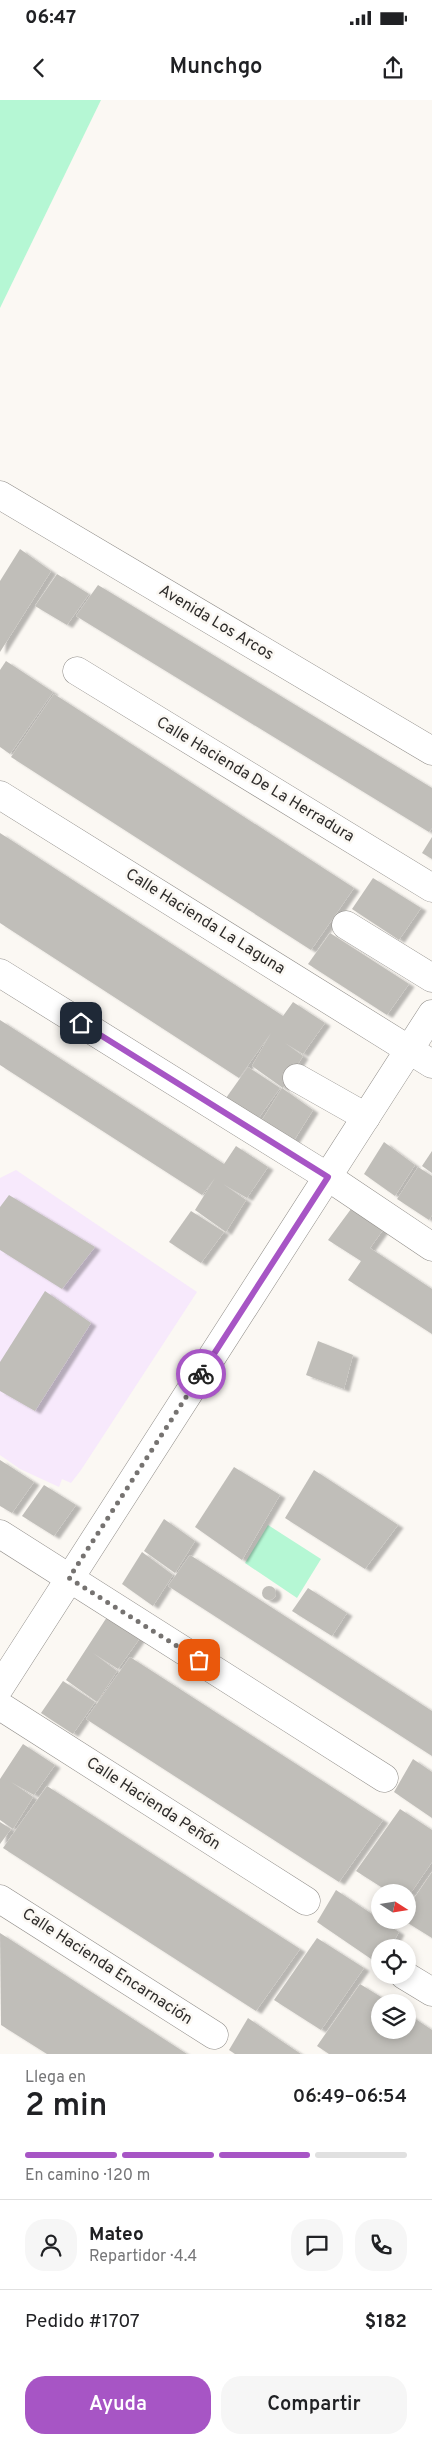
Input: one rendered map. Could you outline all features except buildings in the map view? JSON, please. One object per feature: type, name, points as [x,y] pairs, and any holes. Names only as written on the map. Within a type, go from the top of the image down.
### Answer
[{"type":"street","name":"Avenida Los Arcos","points":[[0,495],[432,751]]},
{"type":"street","name":"Calle Hacienda De La Herradura","points":[[77,671],[432,888]]},
{"type":"street","name":"Calle Hacienda La Laguna","points":[[0,795],[432,1064]]},
{"type":"street","points":[[346,925],[432,978]]},
{"type":"street","points":[[0,973],[328,1177],[432,1247]]},
{"type":"street","points":[[0,1687],[432,1014]]},
{"type":"street","points":[[297,1078],[366,1117]]},
{"type":"street","points":[[0,1534],[384,1778]]},
{"type":"street","name":"Calle Hacienda Peñón","points":[[0,1706],[306,1901]]},
{"type":"street","name":"Calle Hacienda Encarnación","points":[[0,1899],[214,2035]]},
{"type":"street","points":[[416,1982],[432,1992]]},
{"type":"shaded area","points":[[16,1170],[197,1292],[81,1470],[71,1483],[62,1479],[59,1487],[20,1469],[0,1455],[0,1178]]},
{"type":"green space","points":[[0,100],[101,100],[0,308]]},
{"type":"green space","points":[[268,1525],[321,1559],[297,1598],[245,1563]]},
{"type":"way so far","points":[[199,1660],[69,1578],[201,1374]]},
{"type":"route","points":[[81,1023],[328,1177],[201,1374]]}]
